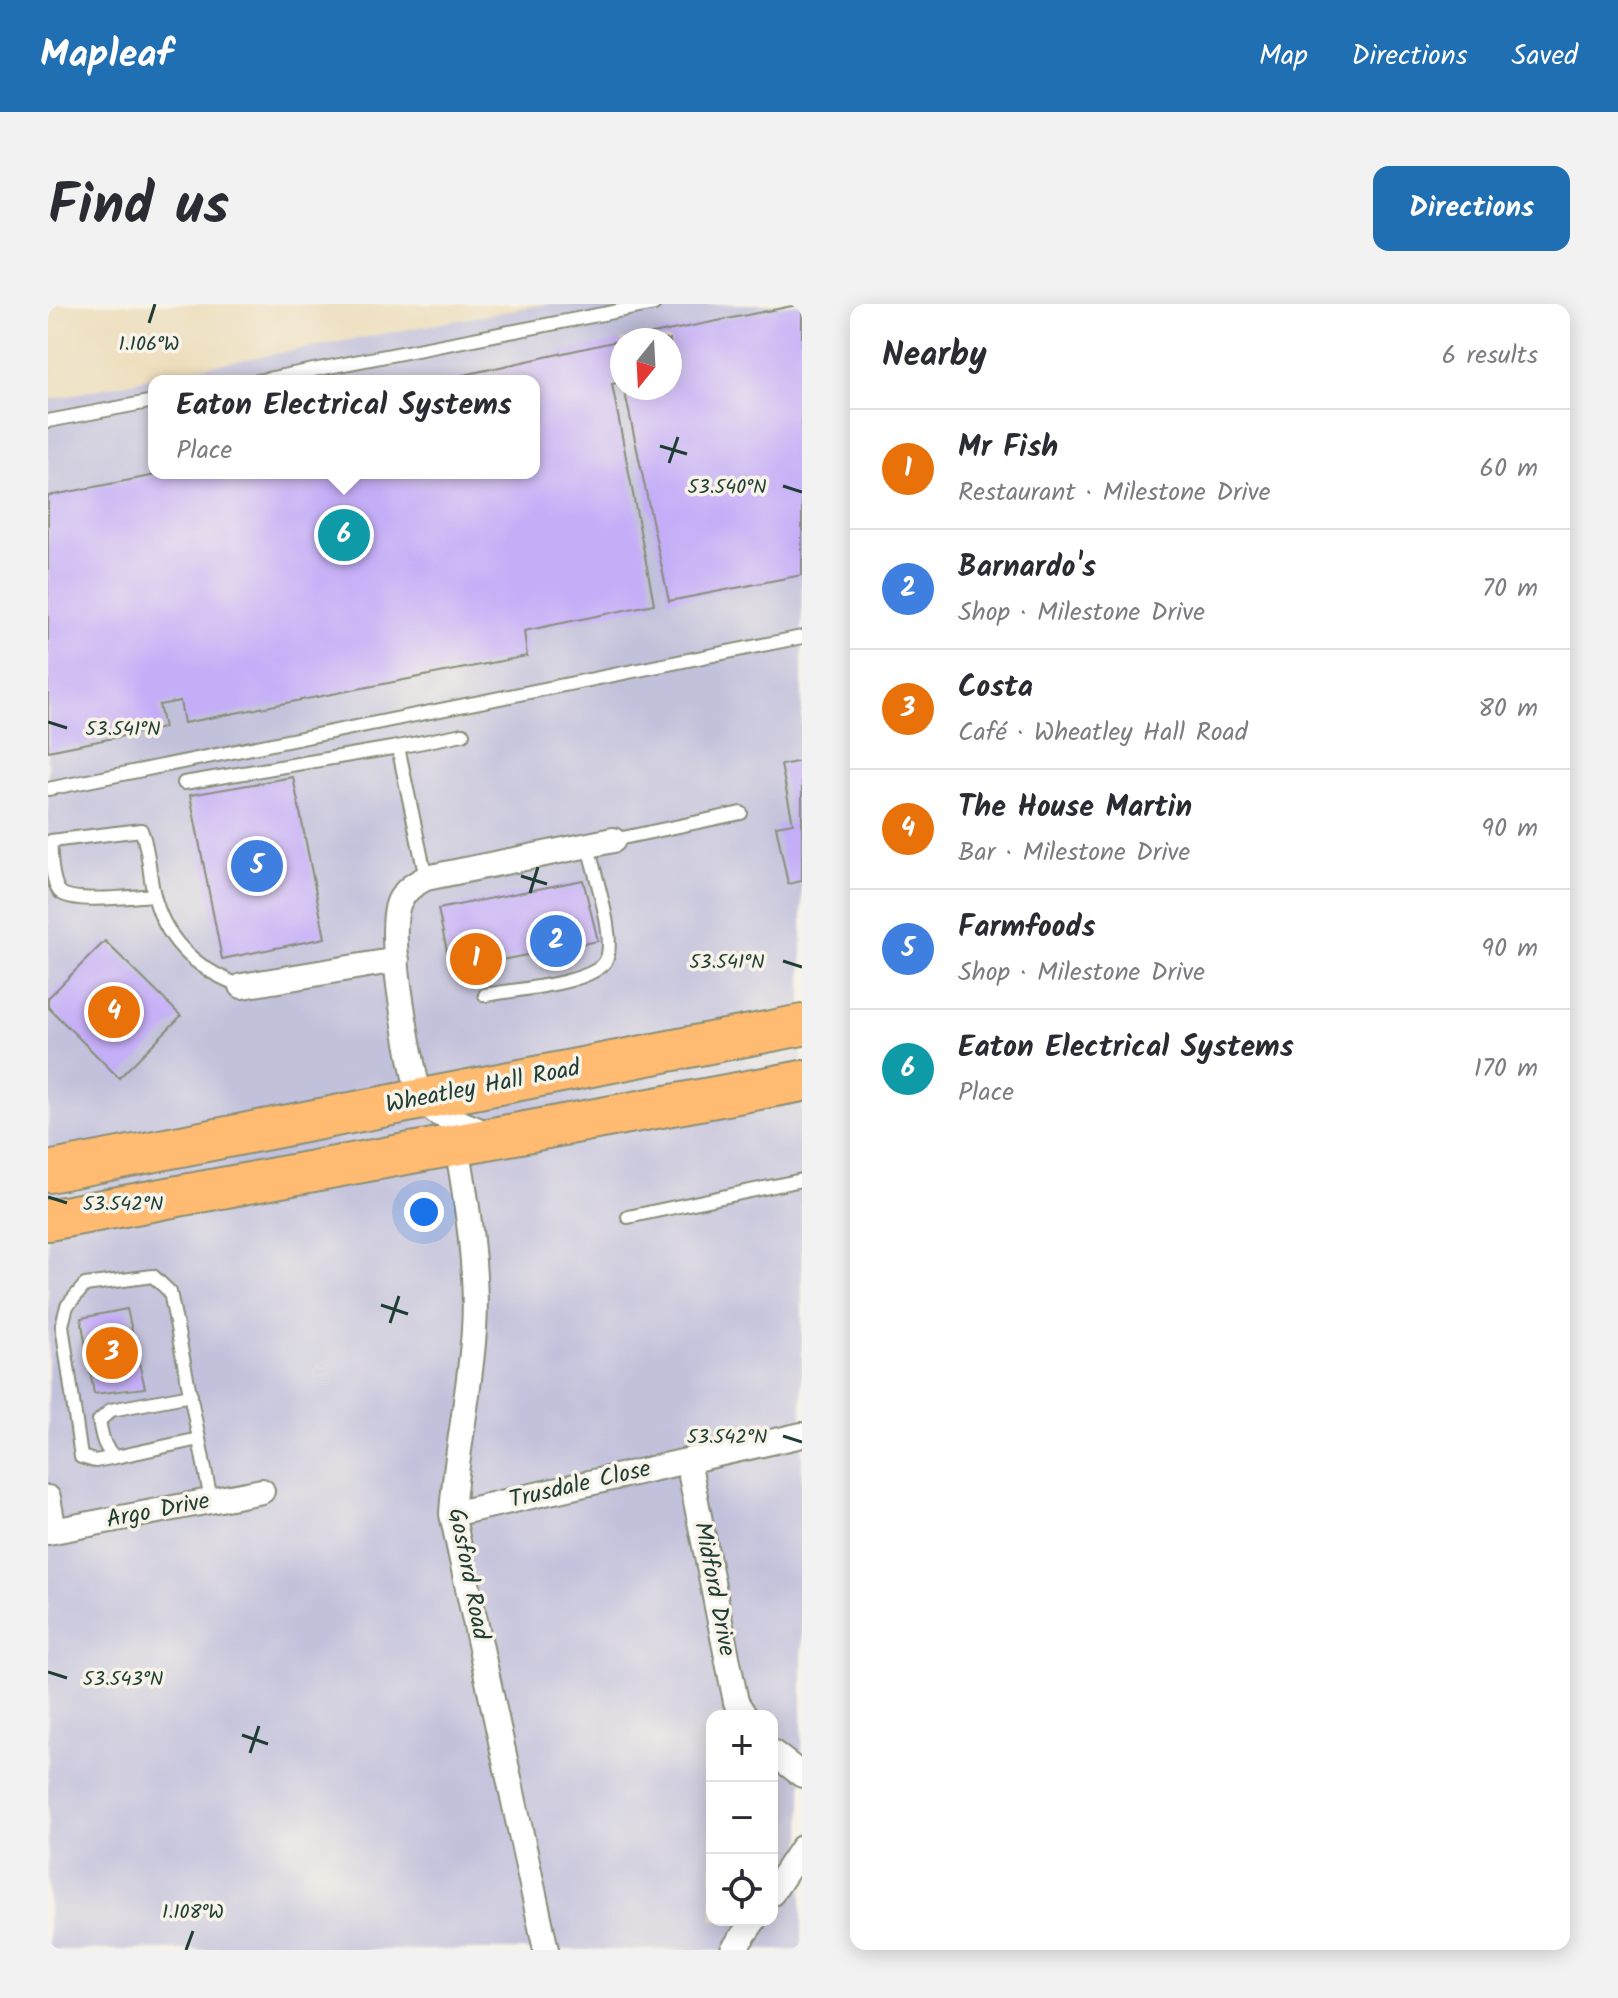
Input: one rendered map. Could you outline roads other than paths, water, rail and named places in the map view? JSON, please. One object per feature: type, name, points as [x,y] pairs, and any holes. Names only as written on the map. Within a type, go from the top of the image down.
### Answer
[{"type":"highway","name":"Wheatley Hall Road","points":[[48,1172],[802,1025]]},
{"type":"highway","name":"Wheatley Hall Road","points":[[48,1220],[802,1081]]},
{"type":"highway","name":"Wheatley Hall Road","points":[[163,1150],[200,1155],[364,1129],[457,1145]]},
{"type":"street","points":[[502,1137],[451,1120],[420,1100],[406,1037],[397,960],[398,904],[409,888],[426,878],[613,840]]},
{"type":"street","points":[[242,986],[397,960]]},
{"type":"street","name":"Gosford Road","points":[[457,1145],[467,1199],[474,1325],[470,1375],[457,1443],[452,1514],[546,1950]]},
{"type":"street","name":"Trusdale Close","points":[[452,1514],[802,1435]]},
{"type":"street","name":"Midford Drive","points":[[688,1461],[736,1702],[741,1710]]},
{"type":"street","name":"Argo Drive","points":[[48,1498],[51,1531],[262,1491]]},
{"type":"street","points":[[778,1757],[802,1775]]},
{"type":"street","points":[[778,1884],[802,1848]]},
{"type":"street","points":[[733,1950],[750,1926]]},
{"type":"lane","points":[[288,375],[654,304]]},
{"type":"lane","points":[[48,421],[148,402]]},
{"type":"lane","points":[[48,789],[802,637]]},
{"type":"lane","points":[[184,783],[463,734]]},
{"type":"lane","points":[[398,747],[426,878]]},
{"type":"lane","points":[[613,840],[741,813]]},
{"type":"lane","points":[[154,895],[85,899],[63,895],[57,889],[51,841],[141,830],[154,895],[173,938],[193,963],[216,977],[242,986]]},
{"type":"lane","points":[[485,995],[591,975],[606,960],[609,941],[588,845]]},
{"type":"lane","points":[[628,1217],[802,1180]]},
{"type":"lane","points":[[199,1439],[95,1461],[81,1457],[62,1325],[67,1306],[76,1292],[85,1285],[153,1276],[170,1292],[184,1356],[211,1500]]},
{"type":"lane","points":[[116,1457],[106,1448],[102,1435],[99,1421],[103,1414],[191,1395]]},
{"type":"place","name":"Eaton Electrical Systems","points":[[344,535]]},
{"type":"place","name":"Farmfoods","points":[[257,866]]},
{"type":"place","name":"Barnardo's","points":[[556,941]]},
{"type":"place","name":"Mr Fish","points":[[476,959]]},
{"type":"place","name":"The House Martin","points":[[114,1012]]},
{"type":"place","name":"Costa","points":[[112,1353]]}]
